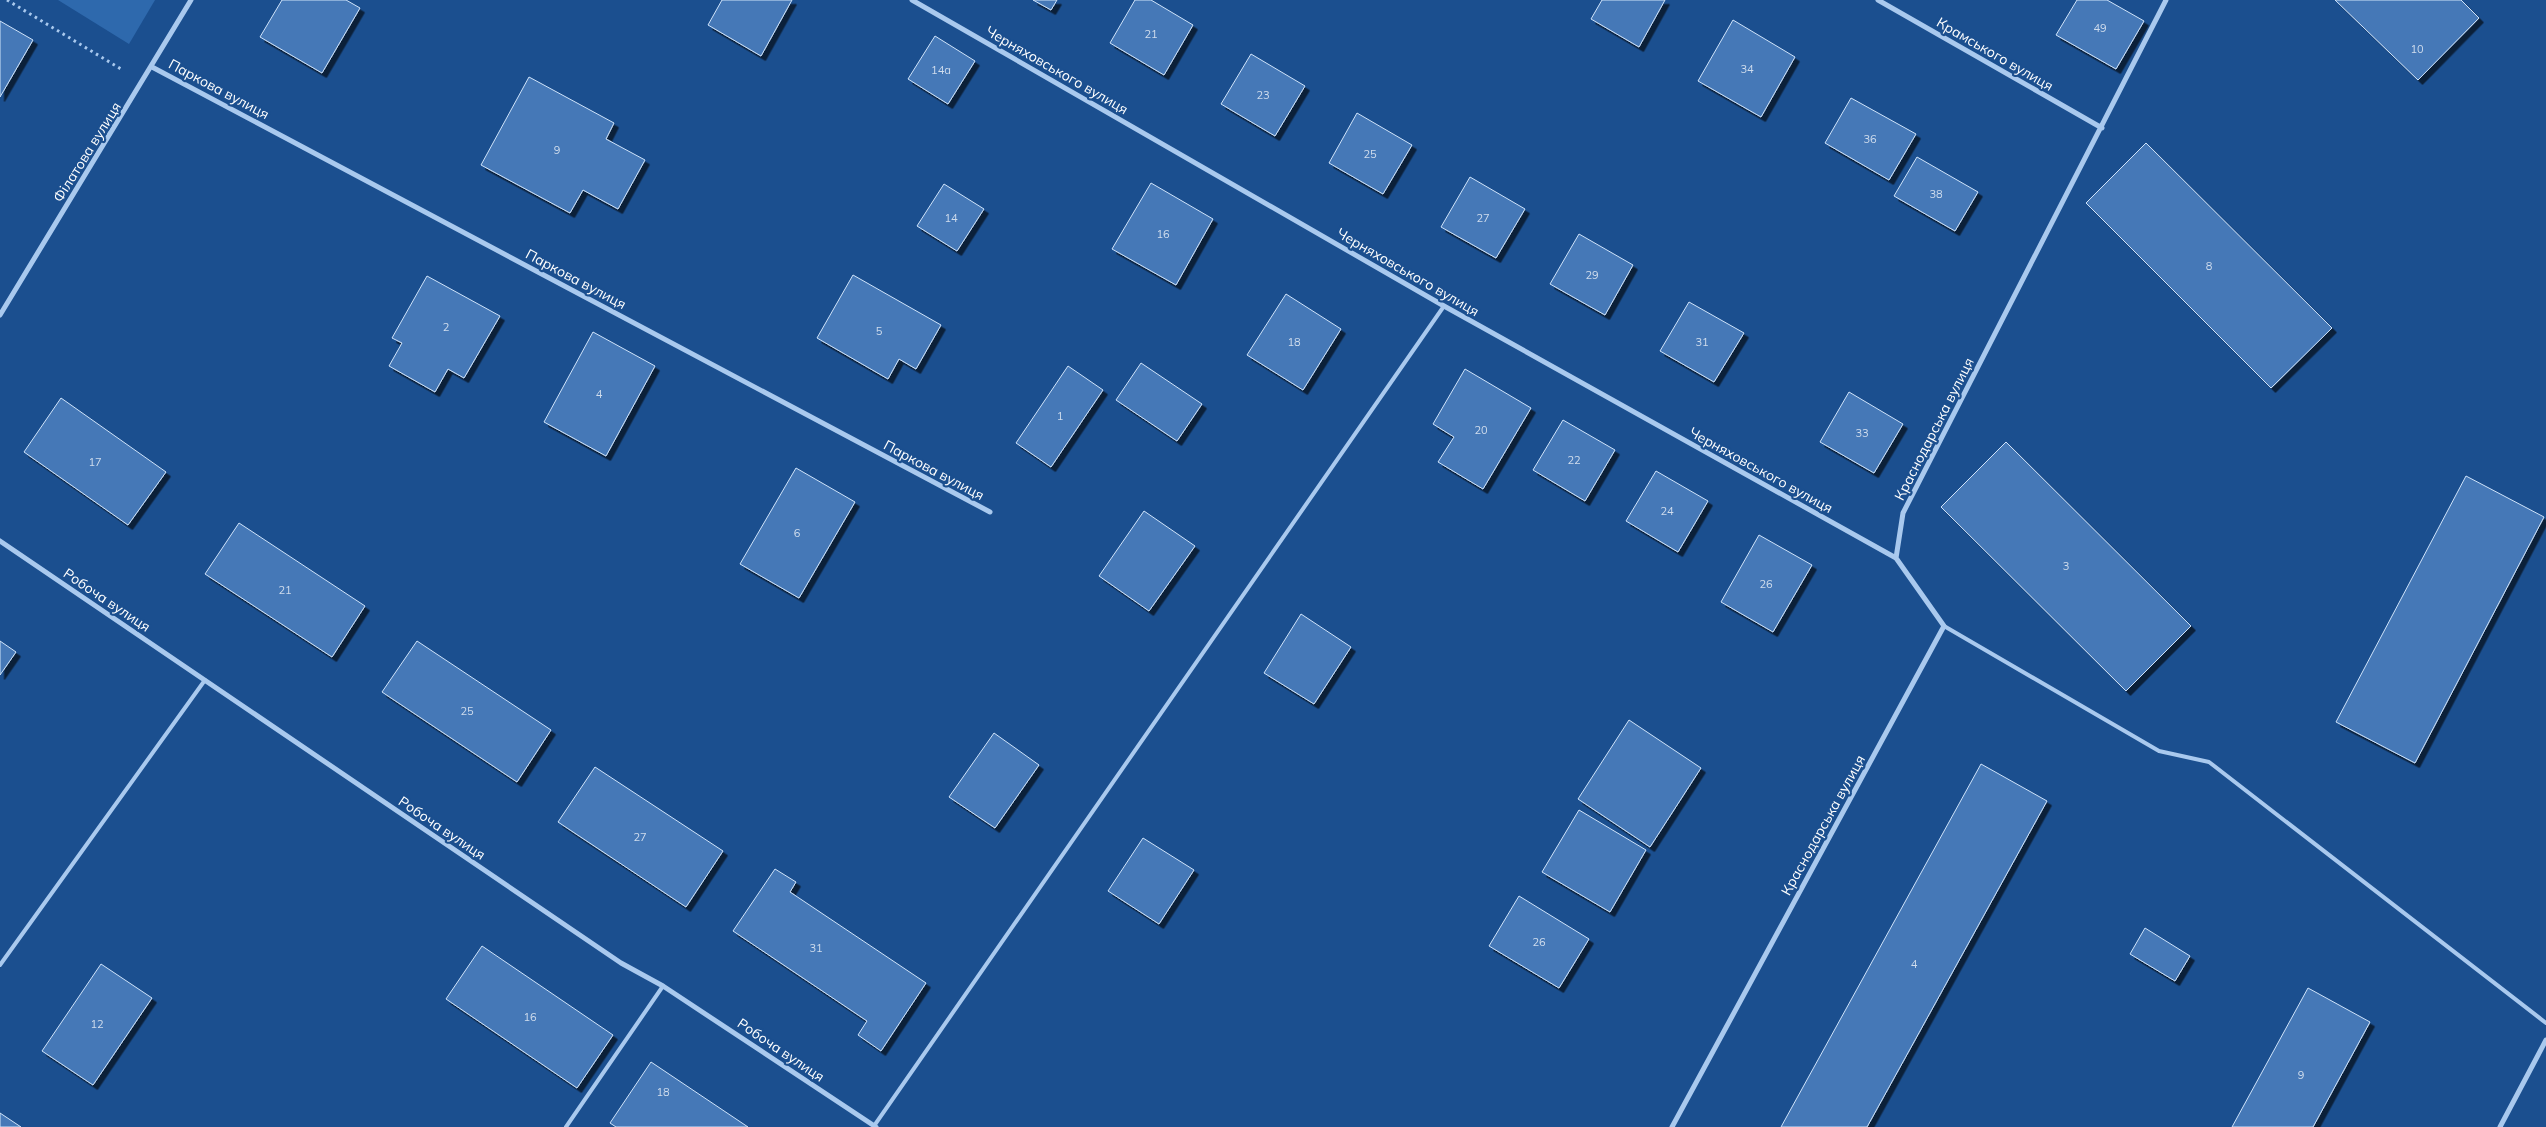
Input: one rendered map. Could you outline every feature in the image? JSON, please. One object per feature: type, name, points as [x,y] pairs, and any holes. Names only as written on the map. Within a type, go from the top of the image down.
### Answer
[{"type":"street","name":"Філатова вулиця","points":[[0,315],[191,0]]},
{"type":"street","name":"Черняховського вулиця","points":[[912,0],[1444,306],[1896,558]]},
{"type":"street","name":"Крамського вулиця","points":[[1878,0],[2102,128]]},
{"type":"street","name":"Краснодарська вулиця","points":[[1896,558],[1903,513],[2166,0]]},
{"type":"street","name":"Паркова вулиця","points":[[152,67],[990,512]]},
{"type":"street","name":"Робоча вулиця","points":[[0,541],[622,964],[664,986],[875,1126]]},
{"type":"street","points":[[1896,558],[1944,626]]},
{"type":"street","name":"Краснодарська вулиця","points":[[1672,1127],[1944,626]]},
{"type":"street","points":[[2500,1127],[2546,1040]]},
{"type":"lane","points":[[875,1126],[1444,306]]},
{"type":"lane","points":[[1944,626],[2159,751],[2209,762],[2546,1023]]},
{"type":"lane","points":[[0,966],[205,680]]},
{"type":"lane","points":[[566,1127],[664,986]]},
{"type":"path","points":[[7,0],[143,82]]},
{"type":"shaded area","points":[[58,0],[155,0],[129,44]]},
{"type":"building","points":[[282,0],[346,0],[360,8],[322,73],[260,37]]},
{"type":"building","points":[[722,0],[792,0],[761,56],[708,25]]},
{"type":"building","points":[[1033,0],[1057,0],[1051,10]]},
{"type":"building","points":[[1135,0],[1151,0],[1193,25],[1164,75],[1110,43]]},
{"type":"building","points":[[1602,0],[1665,0],[1639,47],[1591,19]]},
{"type":"building","points":[[2077,0],[2107,0],[2144,21],[2116,69],[2056,35]]},
{"type":"building","points":[[2335,0],[2461,0],[2479,18],[2418,80]]},
{"type":"building","points":[[1733,20],[1795,57],[1761,117],[1698,81]]},
{"type":"building","points":[[0,21],[33,40],[0,97]]},
{"type":"building","points":[[935,36],[975,61],[948,104],[908,79]]},
{"type":"building","points":[[1251,54],[1305,86],[1275,136],[1221,104]]},
{"type":"building","points":[[529,77],[614,123],[606,139],[645,160],[618,209],[583,190],[570,213],[481,165]]},
{"type":"building","points":[[1851,98],[1916,134],[1889,180],[1825,143]]},
{"type":"building","points":[[1357,113],[1412,145],[1383,194],[1329,163]]},
{"type":"building","points":[[2146,143],[2332,328],[2271,388],[2086,203]]},
{"type":"building","points":[[1917,157],[1978,192],[1955,231],[1894,196]]},
{"type":"building","points":[[1470,177],[1525,209],[1496,258],[1441,227]]},
{"type":"building","points":[[1151,183],[1213,219],[1176,285],[1112,249]]},
{"type":"building","points":[[944,184],[984,209],[957,251],[917,226]]},
{"type":"building","points":[[1579,234],[1633,265],[1605,315],[1550,284]]},
{"type":"building","points":[[853,275],[941,325],[916,369],[899,359],[888,379],[817,338]]},
{"type":"building","points":[[427,276],[500,316],[464,378],[448,369],[435,392],[389,366],[402,343],[392,338]]},
{"type":"building","points":[[1286,294],[1341,329],[1303,390],[1247,355]]},
{"type":"building","points":[[1689,302],[1744,333],[1714,382],[1660,351]]},
{"type":"building","points":[[593,332],[655,366],[606,456],[544,422]]},
{"type":"building","points":[[1141,363],[1202,404],[1177,441],[1116,400]]},
{"type":"building","points":[[1068,366],[1103,390],[1051,467],[1016,443]]},
{"type":"building","points":[[1465,369],[1531,408],[1483,489],[1438,462],[1454,437],[1433,424]]},
{"type":"building","points":[[1849,392],[1903,424],[1874,473],[1820,442]]},
{"type":"building","points":[[61,398],[166,472],[128,525],[24,452]]},
{"type":"building","points":[[1563,420],[1615,450],[1585,501],[1533,470]]},
{"type":"building","points":[[2006,442],[2191,626],[2126,691],[1941,507]]},
{"type":"building","points":[[796,468],[855,502],[799,598],[740,564]]},
{"type":"building","points":[[1656,471],[1708,501],[1678,552],[1626,521]]},
{"type":"building","points":[[2466,476],[2544,517],[2415,763],[2336,722]]},
{"type":"building","points":[[1144,511],[1195,546],[1149,611],[1099,576]]},
{"type":"building","points":[[239,523],[365,606],[332,657],[205,574]]},
{"type":"building","points":[[1759,535],[1812,565],[1773,632],[1721,602]]},
{"type":"building","points":[[1301,614],[1351,647],[1314,704],[1264,673]]},
{"type":"building","points":[[0,641],[16,652],[0,675]]},
{"type":"building","points":[[417,641],[551,730],[517,782],[382,692]]},
{"type":"building","points":[[1629,720],[1701,768],[1650,847],[1578,799]]},
{"type":"building","points":[[994,733],[1039,765],[995,828],[949,797]]},
{"type":"building","points":[[1981,764],[2047,801],[1867,1127],[1781,1127]]},
{"type":"building","points":[[595,767],[723,851],[686,907],[558,822]]},
{"type":"building","points":[[1579,810],[1646,850],[1610,912],[1542,872]]},
{"type":"building","points":[[1143,838],[1194,870],[1159,924],[1108,891]]},
{"type":"building","points":[[775,869],[796,882],[790,892],[926,983],[881,1051],[858,1035],[867,1021],[733,931]]},
{"type":"building","points":[[1519,896],[1589,939],[1559,988],[1489,946]]},
{"type":"building","points":[[2145,928],[2190,956],[2175,981],[2130,954]]},
{"type":"building","points":[[482,946],[613,1035],[577,1088],[446,999]]},
{"type":"building","points":[[101,964],[152,998],[93,1085],[42,1051]]},
{"type":"building","points":[[2308,988],[2370,1022],[2313,1127],[2232,1127]]},
{"type":"building","points":[[651,1062],[748,1127],[616,1127],[610,1123]]},
{"type":"building","points":[[0,1113],[21,1127],[0,1127]]}]
